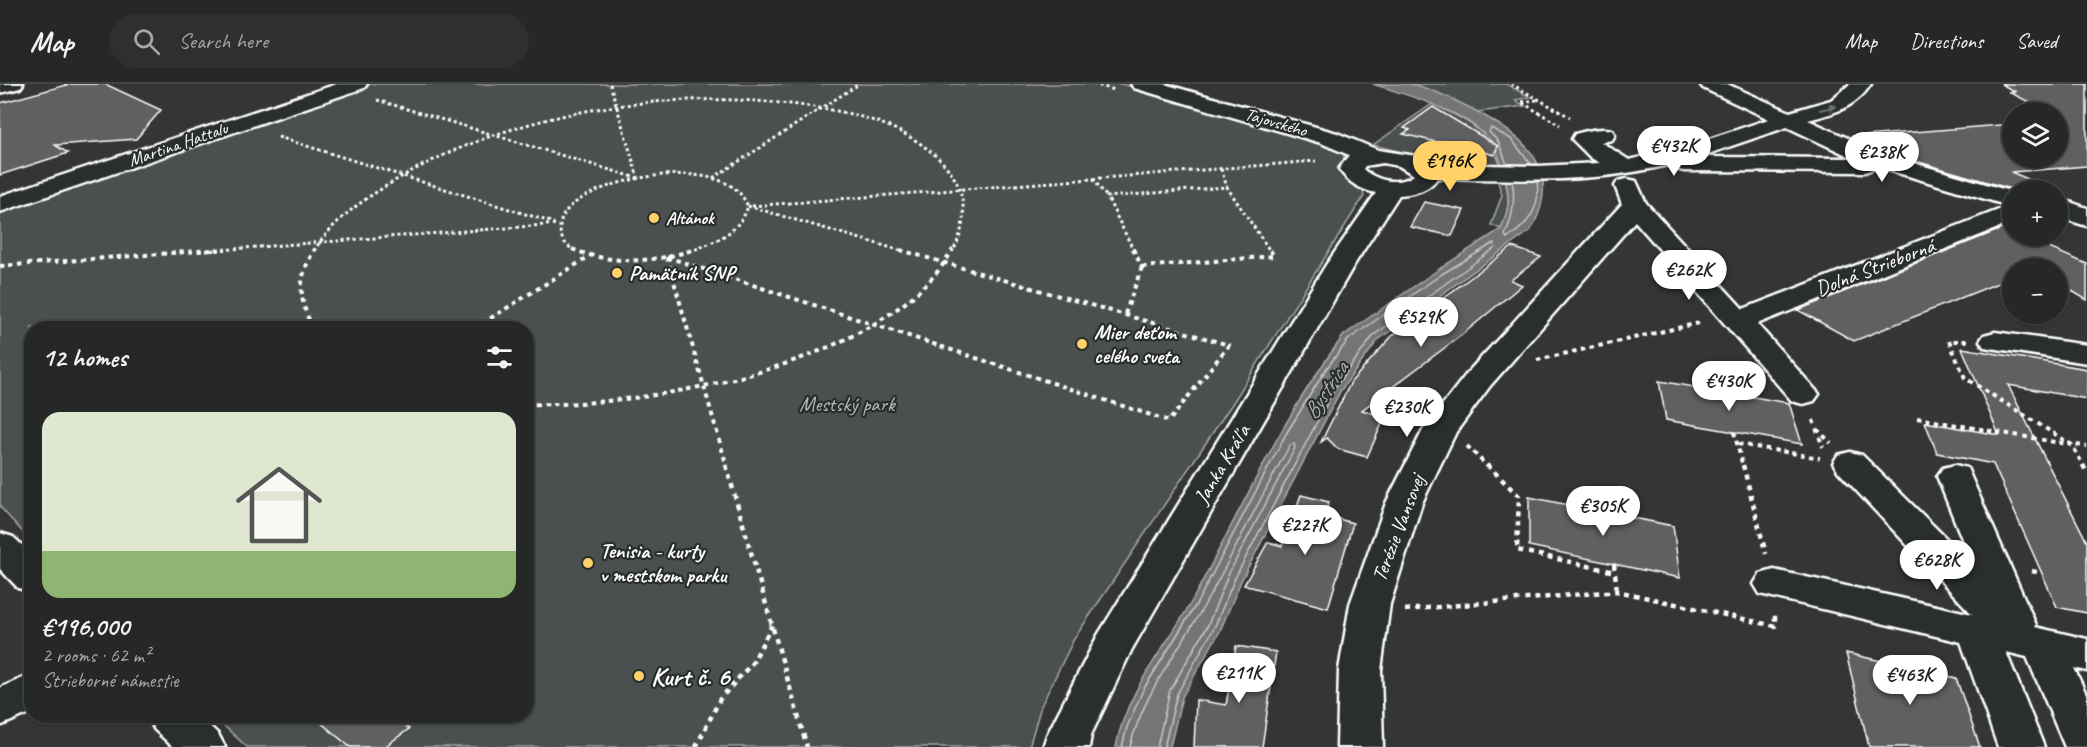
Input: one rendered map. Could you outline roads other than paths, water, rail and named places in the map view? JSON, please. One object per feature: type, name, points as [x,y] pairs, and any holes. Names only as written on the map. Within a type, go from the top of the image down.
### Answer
[{"type":"street","points":[[0,87],[13,84]]},
{"type":"street","name":"Tajovského","points":[[1142,84],[1329,138],[1374,156],[1404,159],[1424,171]]},
{"type":"street","points":[[1710,84],[1875,159],[2002,197]]},
{"type":"street","points":[[1374,156],[1356,160],[1352,165],[1353,174],[1368,183],[1392,188],[1419,183],[1424,180],[1424,171],[1550,172],[1616,169],[1724,142],[1839,105],[1855,94],[1861,84]]},
{"type":"street","name":"Martina Hattalu","points":[[0,204],[362,90]]},
{"type":"street","points":[[1600,136],[1582,139],[1616,169],[1625,182],[1635,205],[1803,394]]},
{"type":"street","points":[[1663,159],[1683,164],[1865,165],[1875,159]]},
{"type":"street","name":"Janka Kráľa","points":[[1066,747],[1069,735],[1113,646],[1340,265],[1392,188]]},
{"type":"street","name":"Terézie Vansovej","points":[[1360,747],[1360,670],[1370,604],[1404,503],[1440,429],[1479,379],[1635,205]]},
{"type":"street","name":"Dolná Strieborná","points":[[1738,321],[2002,217]]},
{"type":"street","points":[[1995,341],[2087,354]]},
{"type":"street","points":[[1839,462],[2033,643]]},
{"type":"street","points":[[1955,476],[2033,643],[2087,746]]},
{"type":"street","points":[[0,546],[24,570]]},
{"type":"street","points":[[1774,584],[2087,655]]},
{"type":"street","points":[[1977,630],[2021,747]]},
{"type":"street","points":[[0,708],[24,695]]},
{"type":"street","points":[[177,723],[202,747]]},
{"type":"water","name":"Bystrica","points":[[1373,84],[1410,84],[1434,91],[1474,110],[1515,136],[1535,159],[1541,173],[1543,188],[1537,219],[1530,231],[1378,340],[1341,390],[1241,581],[1220,631],[1182,697],[1170,747],[1116,747],[1128,707],[1138,688],[1193,599],[1301,397],[1344,335],[1501,229],[1508,196],[1500,159],[1493,144],[1483,133],[1455,114]]},
{"type":"place","name":"Altánok","points":[[654,218]]},
{"type":"place","name":"Pamätník SNP","points":[[617,273]]},
{"type":"place","name":"Mier deťom celého sveta","points":[[1082,344]]},
{"type":"place","name":"Tenisia - kurty v mestskom parku","points":[[588,563]]},
{"type":"place","name":"Kurt č. 6","points":[[639,676]]},
{"type":"park label","name":"Mestský park","points":[[847,404]]}]
